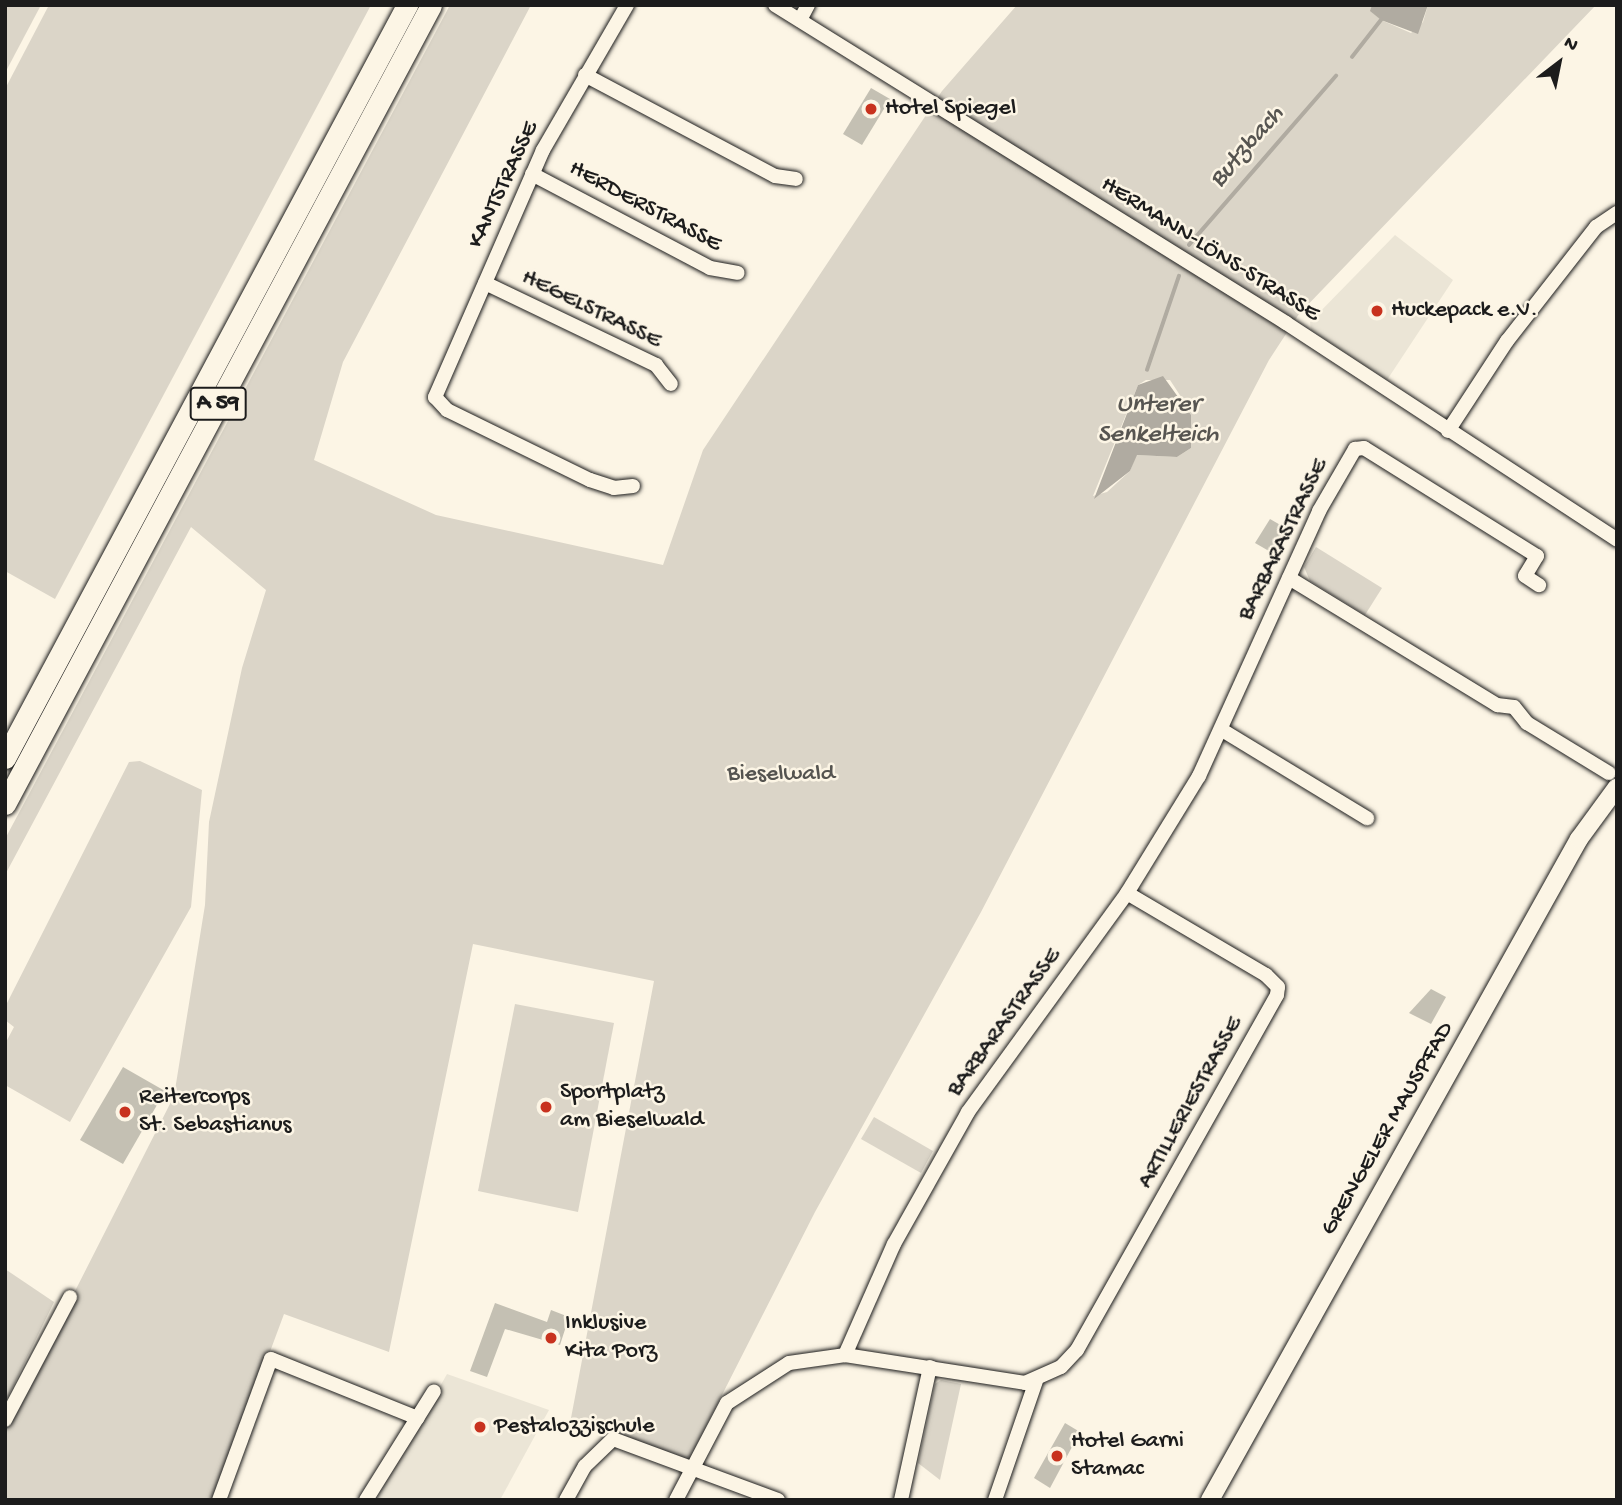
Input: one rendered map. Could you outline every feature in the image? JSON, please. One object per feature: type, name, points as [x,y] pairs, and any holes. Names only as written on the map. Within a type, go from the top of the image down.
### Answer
[{"type":"highway","name":"A 59","points":[[5,758],[407,5]]},
{"type":"highway","name":"A 59","points":[[5,804],[431,5]]},
{"type":"main road","name":"GRENGELER MAUSPFAD","points":[[1210,1500],[1613,780]]},
{"type":"street","name":"KANTSTRASSE","points":[[626,5],[532,174],[435,391],[438,404],[541,458],[614,488],[633,486]]},
{"type":"street","name":"HERMANN-LÖNS-STRASSE","points":[[775,5],[1286,323],[1617,540]]},
{"type":"street","points":[[800,20],[808,5]]},
{"type":"street","points":[[585,75],[775,176],[796,179]]},
{"type":"street","name":"HERDERSTRASSE","points":[[532,174],[710,268],[738,273]]},
{"type":"street","points":[[1448,431],[1507,341],[1596,227],[1617,213]]},
{"type":"street","name":"HEGELSTRASSE","points":[[485,283],[656,365],[671,384]]},
{"type":"street","name":"BARBARASTRASSE","points":[[845,1355],[894,1244],[968,1112],[1127,893],[1222,730],[1324,501],[1354,449],[1364,448],[1537,556],[1525,576],[1539,585]]},
{"type":"street","points":[[1289,578],[1497,705],[1514,708],[1527,723],[1613,780]]},
{"type":"street","points":[[1222,730],[1367,818]]},
{"type":"street","name":"ARTILLERIESTRASSE","points":[[1036,1381],[1077,1350],[1277,995],[1266,975],[1127,893]]},
{"type":"street","points":[[5,1420],[70,1297]]},
{"type":"street","points":[[677,1500],[727,1403],[789,1363],[845,1355],[1036,1381],[995,1500]]},
{"type":"street","points":[[219,1500],[271,1359],[418,1418]]},
{"type":"street","points":[[901,1500],[930,1367]]},
{"type":"street","points":[[366,1500],[434,1391]]},
{"type":"street","points":[[566,1500],[585,1466],[613,1439],[778,1500]]},
{"type":"shaded area","name":"Huckepack e.V.","points":[[1395,235],[1453,280],[1387,380],[1311,330],[1310,322]]},
{"type":"shaded area","name":"Pestalozzischule","points":[[447,1374],[549,1410],[500,1500],[376,1500]]},
{"type":"green space","points":[[5,5],[41,5],[5,73]]},
{"type":"green space","points":[[49,5],[371,5],[55,599],[5,571],[5,89]]},
{"type":"green space","name":"Bieselwald","points":[[450,5],[531,5],[343,362],[314,460],[436,515],[663,565],[703,450],[942,91],[1017,5],[1372,5],[1371,11],[1381,20],[1411,33],[1423,22],[1428,5],[1596,5],[1299,314],[1269,360],[981,912],[815,1212],[691,1456],[682,1459],[571,1418],[654,981],[473,944],[389,1352],[284,1314],[215,1500],[5,1500],[5,1429],[174,1096],[205,905],[209,822],[242,668],[266,590],[191,527],[5,875],[5,839]],"holes":[[[1146,380],[1170,380],[1187,406],[1191,448],[1177,457],[1136,455],[1130,471],[1107,492],[1093,496],[1138,385]]]},
{"type":"green space","points":[[1316,547],[1382,588],[1365,615],[1310,581],[1304,567]]},
{"type":"green space","points":[[140,761],[202,790],[191,907],[70,1122],[5,1085],[5,1044],[14,1027],[5,1020],[5,1007],[129,762]]},
{"type":"green space","name":"Sportplatz am Bieselwald","points":[[515,1004],[614,1023],[578,1212],[478,1191]]},
{"type":"green space","points":[[874,1117],[933,1151],[921,1173],[861,1139]]},
{"type":"green space","points":[[5,1269],[54,1302],[5,1403]]},
{"type":"green space","points":[[941,1380],[961,1384],[940,1480],[918,1463],[935,1384]]},
{"type":"water","points":[[1372,5],[1428,5],[1418,34],[1381,20],[1370,11]]},
{"type":"water","name":"Unterer Senkelteich","points":[[1163,376],[1191,415],[1191,448],[1177,457],[1137,455],[1130,471],[1094,499],[1138,385]]},
{"type":"building","name":"Hotel Spiegel","points":[[871,88],[890,99],[862,145],[843,134]]},
{"type":"building","points":[[1270,519],[1289,530],[1274,554],[1255,543]]},
{"type":"building","points":[[1431,989],[1446,997],[1431,1024],[1409,1013]]},
{"type":"building","name":"Reitercorps St. Sebastianus","points":[[123,1067],[165,1091],[123,1164],[80,1140]]},
{"type":"building","name":"Inklusive Kita Porz","points":[[495,1303],[547,1322],[551,1310],[569,1317],[560,1345],[505,1329],[487,1377],[470,1371]]},
{"type":"building","name":"Hotel Garni Stamac","points":[[1065,1423],[1080,1432],[1050,1488],[1034,1478]]},
{"type":"waterway","name":"Butzbach","points":[[1352,57],[1381,20]]},
{"type":"waterway","name":"Butzbach","points":[[1189,245],[1336,76]]},
{"type":"waterway","name":"Butzbach","points":[[1147,370],[1179,276]]},
{"type":"place","name":"Hotel Spiegel","points":[[871,109]]},
{"type":"place","name":"Huckepack e.V.","points":[[1377,311]]},
{"type":"place","name":"Sportplatz am Bieselwald","points":[[546,1107]]},
{"type":"place","name":"Reitercorps St. Sebastianus","points":[[125,1112]]},
{"type":"place","name":"Inklusive Kita Porz","points":[[551,1338]]},
{"type":"place","name":"Pestalozzischule","points":[[480,1427]]},
{"type":"place","name":"Hotel Garni Stamac","points":[[1057,1456]]}]
